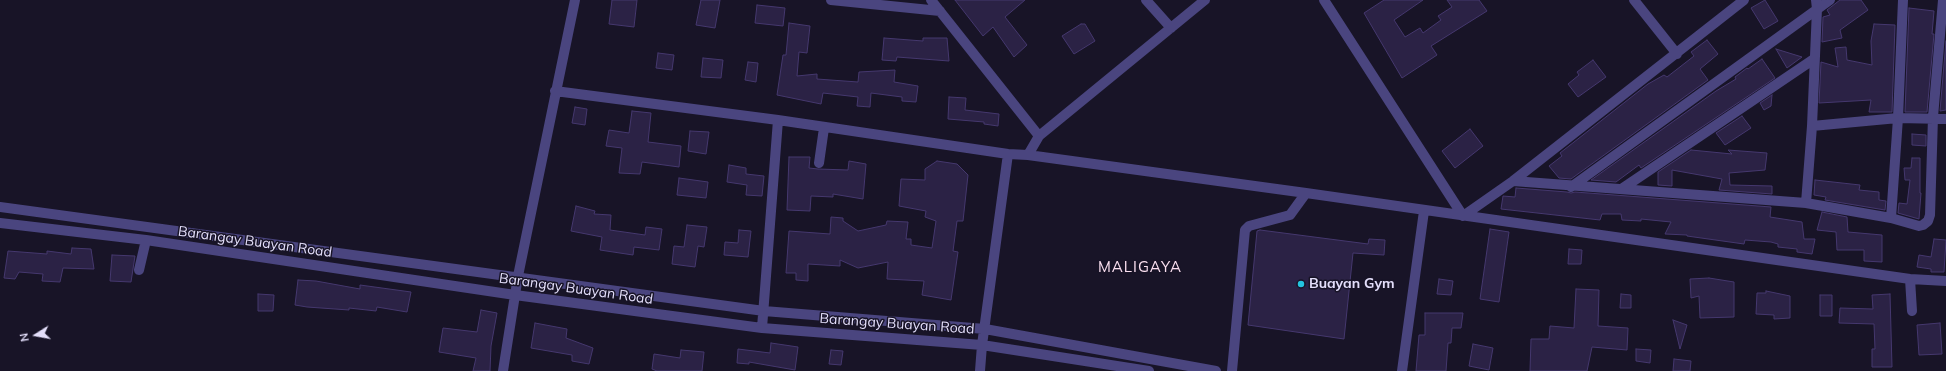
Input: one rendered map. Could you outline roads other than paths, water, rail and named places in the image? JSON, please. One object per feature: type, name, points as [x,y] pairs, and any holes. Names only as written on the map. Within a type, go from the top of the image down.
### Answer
[{"type":"street","points":[[503,371],[518,276],[574,0]]},
{"type":"street","points":[[831,0],[940,12]]},
{"type":"street","points":[[932,0],[1039,136]]},
{"type":"street","points":[[1146,0],[1171,28]]},
{"type":"street","points":[[1028,155],[1039,136],[1205,0]]},
{"type":"street","points":[[1326,0],[1463,216]]},
{"type":"street","points":[[1634,0],[1677,54]]},
{"type":"street","points":[[1463,216],[1513,181],[1744,0]]},
{"type":"street","points":[[1571,187],[1817,5],[1830,0]]},
{"type":"street","points":[[1891,218],[1898,118],[1903,0]]},
{"type":"street","points":[[1513,181],[1571,187],[1623,188],[1806,203],[1891,218],[1919,226],[1928,221],[1930,215],[1933,117],[1943,0]]},
{"type":"street","points":[[1806,203],[1812,126],[1817,5]]},
{"type":"street","points":[[1623,188],[1814,59]]},
{"type":"street","points":[[555,91],[778,120],[1008,154],[1028,155],[1306,193],[1910,279],[1946,281]]},
{"type":"street","points":[[1812,126],[1898,118],[1933,117],[1946,119]]},
{"type":"street","points":[[762,328],[778,120]]},
{"type":"street","points":[[819,164],[824,128]]},
{"type":"street","points":[[980,371],[982,345],[1008,154]]},
{"type":"street","points":[[1232,371],[1245,230],[1249,226],[1290,215],[1306,193]]},
{"type":"street","points":[[0,207],[518,276],[764,311],[985,329],[1216,371]]},
{"type":"street","points":[[1402,371],[1424,211]]},
{"type":"street","points":[[62,230],[64,216]]},
{"type":"street","name":"Barangay Buayan Road","points":[[0,222],[146,240],[515,295],[762,328],[982,345],[1149,371]]},
{"type":"street","points":[[138,270],[146,240]]},
{"type":"street","points":[[1910,279],[1912,311]]},
{"type":"street","points":[[893,321],[893,338]]},
{"type":"place","name":"Buayan Gym","points":[[1301,284]]},
{"type":"district","name":"MALIGAYA","points":[[1140,267]]}]
